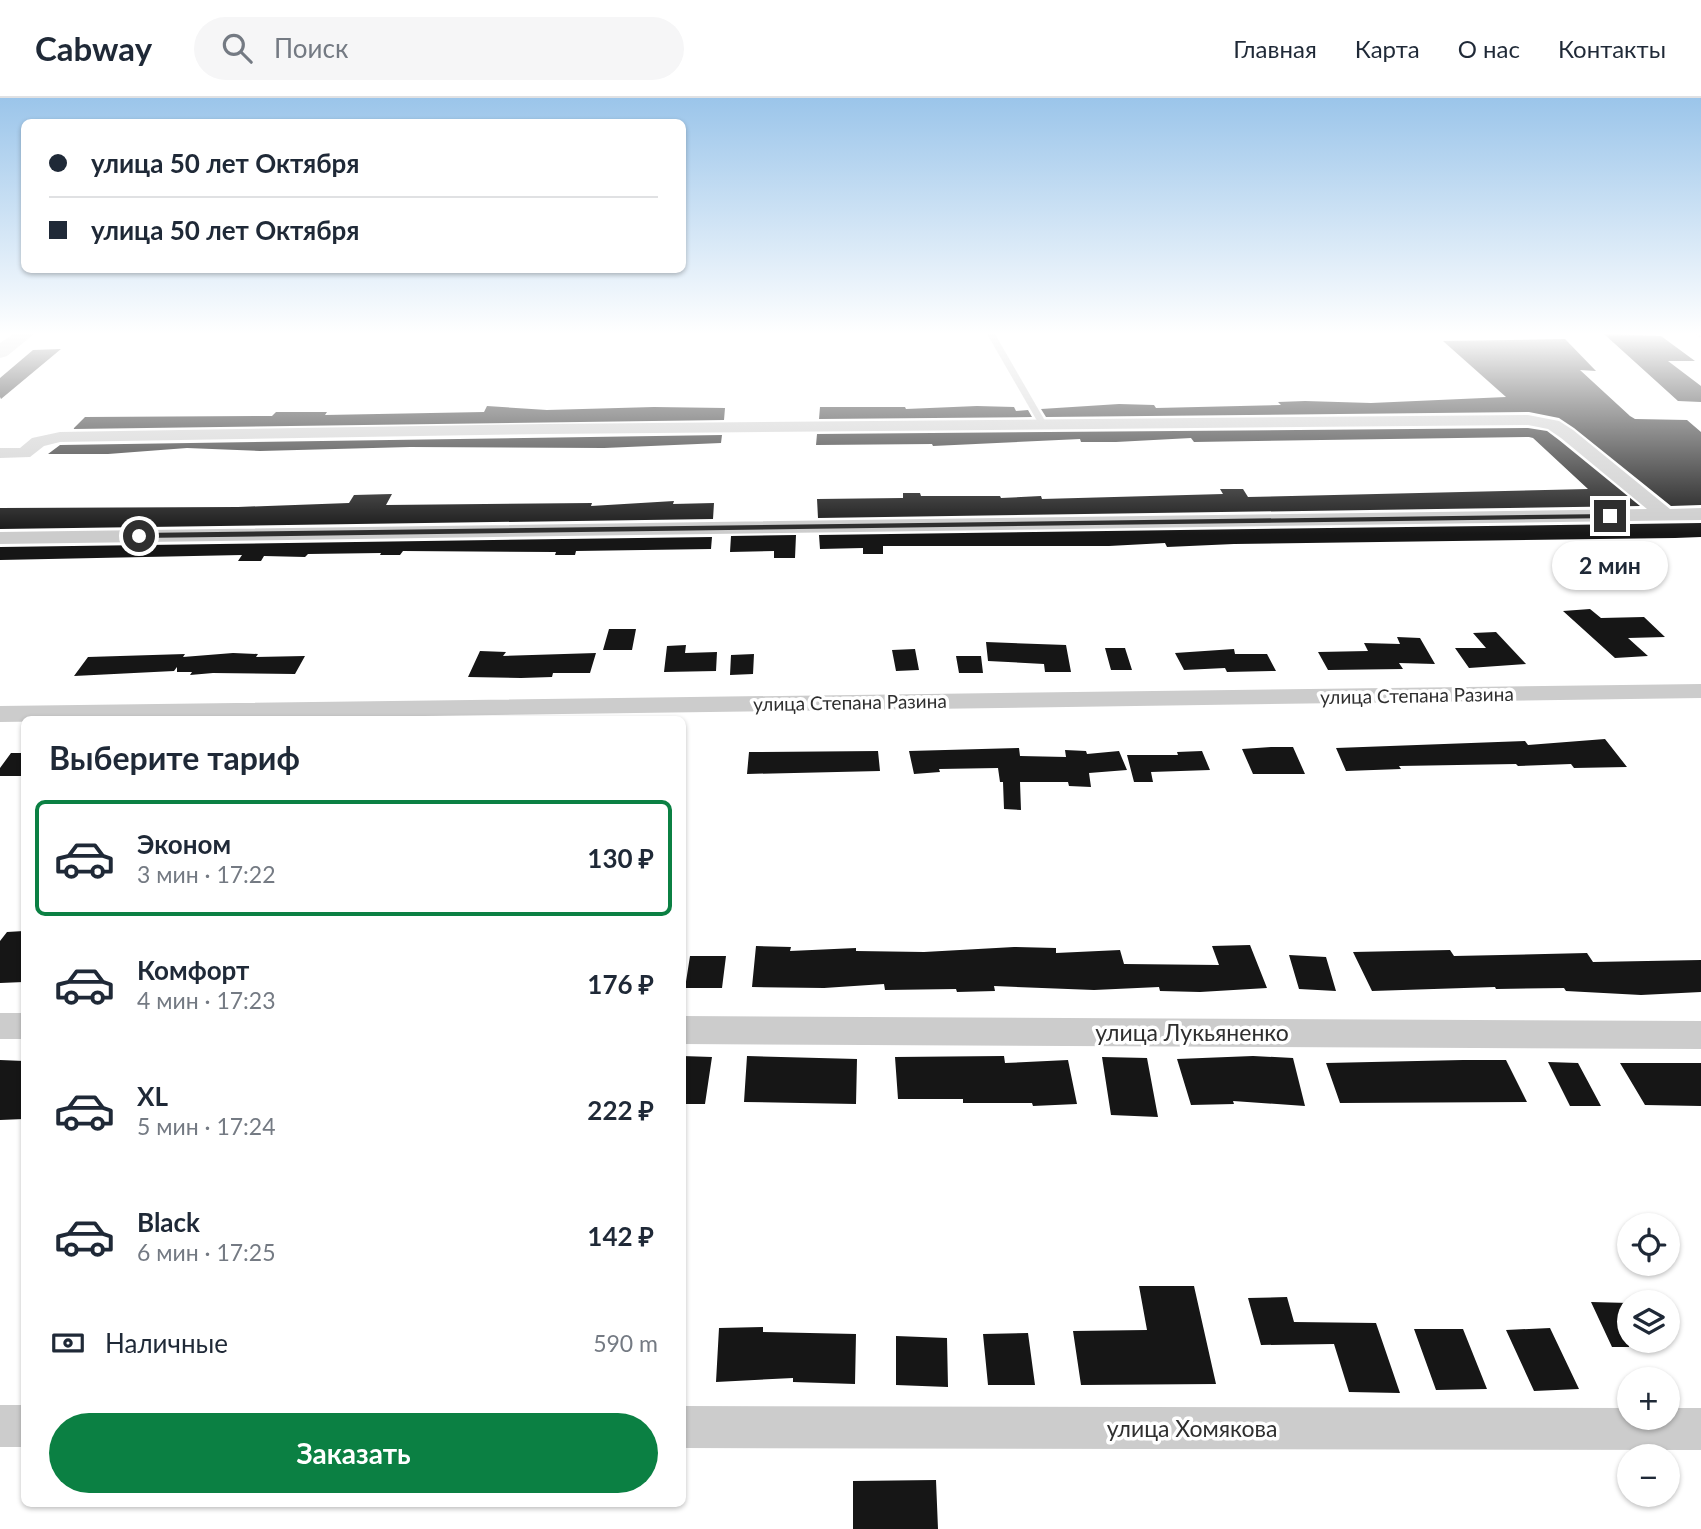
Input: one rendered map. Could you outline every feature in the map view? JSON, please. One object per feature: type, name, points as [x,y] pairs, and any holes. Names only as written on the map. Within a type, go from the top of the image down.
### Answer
[{"type":"street","points":[[4,460],[24,453],[38,442],[60,437],[544,429],[1528,420],[1553,425],[1567,434],[1666,515]]},
{"type":"street","points":[[0,538],[1701,514]]},
{"type":"street","name":"улица Степана Разина","points":[[0,714],[1701,691]]},
{"type":"street","points":[[0,1026],[21,1026]]},
{"type":"street","name":"улица Лукьяненко","points":[[686,1030],[1701,1035]]},
{"type":"street","points":[[0,1426],[21,1426]]},
{"type":"street","name":"улица Хомякова","points":[[686,1427],[1701,1429]]},
{"type":"lane","points":[[1029,401],[1044,426]]},
{"type":"building","points":[[1305,401],[1613,401],[1635,419],[1687,420],[1701,432],[1701,505],[1671,506],[1559,418],[1529,412],[1046,417],[1041,409],[1119,404],[1154,405],[1156,408],[1281,405],[1278,402]]},
{"type":"building","points":[[487,406],[547,410],[725,408],[724,420],[73,429],[85,417],[272,416],[276,412],[327,412],[325,415],[484,412]]},
{"type":"building","points":[[820,407],[906,409],[1014,407],[1016,411],[1028,410],[1032,417],[819,419]]},
{"type":"building","points":[[1528,428],[1547,431],[1640,506],[818,518],[817,499],[903,498],[903,493],[1001,498],[1041,496],[1042,499],[1223,494],[1220,489],[1243,489],[1248,497],[1588,489],[1529,437],[1194,442],[1191,438],[1116,442],[1081,442],[1080,439],[933,446],[816,445],[817,434]]},
{"type":"building","points":[[722,435],[721,443],[604,448],[410,447],[260,451],[187,448],[108,454],[48,454],[60,445]]},
{"type":"building","points":[[392,494],[386,505],[592,503],[591,506],[674,501],[673,504],[714,503],[713,519],[0,529],[0,508],[238,507],[349,503],[354,495]]},
{"type":"building","points":[[1701,523],[1701,537],[1675,538],[1167,547],[1165,543],[1109,546],[883,546],[883,554],[863,554],[863,548],[820,549],[819,535]]},
{"type":"building","points":[[796,535],[795,558],[774,558],[774,551],[730,552],[731,536]]},
{"type":"building","points":[[712,537],[711,549],[576,551],[575,555],[555,555],[556,552],[403,551],[400,555],[380,555],[381,553],[264,556],[261,561],[238,561],[242,555],[0,560],[0,547]]},
{"type":"building","points":[[1590,609],[1601,618],[1644,617],[1665,637],[1628,638],[1648,656],[1615,658],[1563,611]]},
{"type":"building","points":[[609,629],[636,629],[632,650],[603,650]]},
{"type":"building","points":[[1496,632],[1526,664],[1469,668],[1455,648],[1486,648],[1473,633]]},
{"type":"building","points":[[1397,637],[1420,638],[1435,664],[1399,663],[1403,669],[1328,670],[1318,652],[1368,651],[1364,643],[1400,644]]},
{"type":"building","points":[[986,642],[1066,645],[1071,672],[1045,672],[1044,664],[988,661]]},
{"type":"building","points":[[686,645],[685,653],[717,652],[716,671],[664,672],[667,646]]},
{"type":"building","points":[[1105,648],[1125,648],[1132,670],[1111,670]]},
{"type":"building","points":[[915,649],[919,670],[896,671],[892,650]]},
{"type":"building","points":[[1234,649],[1235,654],[1267,654],[1276,671],[1227,672],[1225,668],[1184,670],[1175,653]]},
{"type":"building","points":[[480,651],[506,652],[503,656],[596,653],[590,673],[553,673],[552,677],[468,677]]},
{"type":"building","points":[[185,654],[183,657],[258,654],[256,657],[305,656],[295,674],[190,675],[192,672],[177,672],[177,667],[174,671],[74,676],[88,657]]},
{"type":"building","points":[[754,654],[753,674],[730,675],[731,655]]},
{"type":"building","points":[[956,656],[981,656],[983,673],[959,673]]},
{"type":"building","points":[[1605,739],[1627,767],[1574,768],[1571,764],[1516,764],[1399,766],[1401,769],[1346,771],[1336,748],[1525,741],[1528,745]]},
{"type":"building","points":[[1293,747],[1305,774],[1253,774],[1242,749]]},
{"type":"building","points":[[1019,748],[1020,756],[1066,757],[1065,750],[1086,751],[1087,754],[1119,751],[1127,770],[1089,773],[1091,787],[1069,786],[1068,782],[1020,782],[1021,810],[1004,809],[1003,782],[1000,782],[998,768],[939,769],[940,772],[914,774],[909,751]]},
{"type":"building","points":[[878,751],[880,771],[747,774],[749,752]]},
{"type":"building","points":[[1202,751],[1210,770],[1151,772],[1153,782],[1134,782],[1127,755],[1178,755],[1177,752]]},
{"type":"building","points":[[11,753],[21,753],[21,776],[0,776],[0,768]]},
{"type":"building","points":[[21,931],[21,982],[0,983],[0,941],[7,932]]},
{"type":"building","points":[[1250,945],[1267,988],[1200,992],[1160,991],[1159,987],[1094,990],[994,986],[995,991],[957,992],[956,989],[885,990],[884,984],[824,988],[752,987],[756,946],[791,947],[790,951],[856,948],[856,951],[924,952],[1014,947],[1056,948],[1056,953],[1120,950],[1124,964],[1219,965],[1212,946]]},
{"type":"building","points":[[1450,950],[1454,956],[1587,953],[1593,962],[1701,960],[1701,992],[1641,995],[1566,991],[1564,988],[1495,987],[1372,991],[1353,952]]},
{"type":"building","points":[[1289,955],[1326,957],[1336,991],[1299,989]]},
{"type":"building","points":[[690,956],[726,956],[722,988],[686,988]]},
{"type":"building","points":[[686,1056],[712,1057],[705,1104],[686,1104]]},
{"type":"building","points":[[747,1056],[857,1059],[856,1104],[744,1102]]},
{"type":"building","points":[[1004,1056],[1005,1063],[1068,1060],[1077,1104],[1033,1106],[1032,1103],[963,1103],[963,1099],[898,1099],[895,1057]]},
{"type":"building","points":[[1253,1056],[1293,1058],[1305,1106],[1233,1101],[1234,1104],[1191,1105],[1177,1059]]},
{"type":"building","points":[[1102,1057],[1147,1058],[1158,1117],[1111,1115]]},
{"type":"building","points":[[0,1060],[21,1061],[21,1119],[0,1120]]},
{"type":"building","points":[[1506,1060],[1527,1102],[1340,1103],[1326,1063]]},
{"type":"building","points":[[1548,1062],[1578,1063],[1601,1106],[1570,1106]]},
{"type":"building","points":[[1620,1063],[1701,1063],[1701,1106],[1645,1105]]},
{"type":"building","points":[[1139,1286],[1194,1286],[1216,1384],[1081,1385],[1073,1331],[1147,1330]]},
{"type":"building","points":[[1287,1297],[1294,1322],[1376,1323],[1400,1393],[1349,1392],[1334,1344],[1261,1345],[1248,1298]]},
{"type":"building","points":[[1591,1302],[1617,1303],[1617,1347],[1612,1347]]},
{"type":"building","points":[[763,1327],[763,1332],[856,1334],[855,1384],[793,1382],[793,1378],[716,1382],[719,1328]]},
{"type":"building","points":[[1550,1328],[1579,1389],[1534,1391],[1506,1330]]},
{"type":"building","points":[[1414,1329],[1463,1329],[1487,1389],[1436,1390]]},
{"type":"building","points":[[1028,1333],[1035,1385],[988,1385],[983,1334]]},
{"type":"building","points":[[896,1336],[947,1338],[948,1387],[896,1385]]},
{"type":"building","points":[[936,1480],[938,1529],[853,1529],[853,1481]]},
{"type":"route","points":[[139,536],[1610,516]]}]
